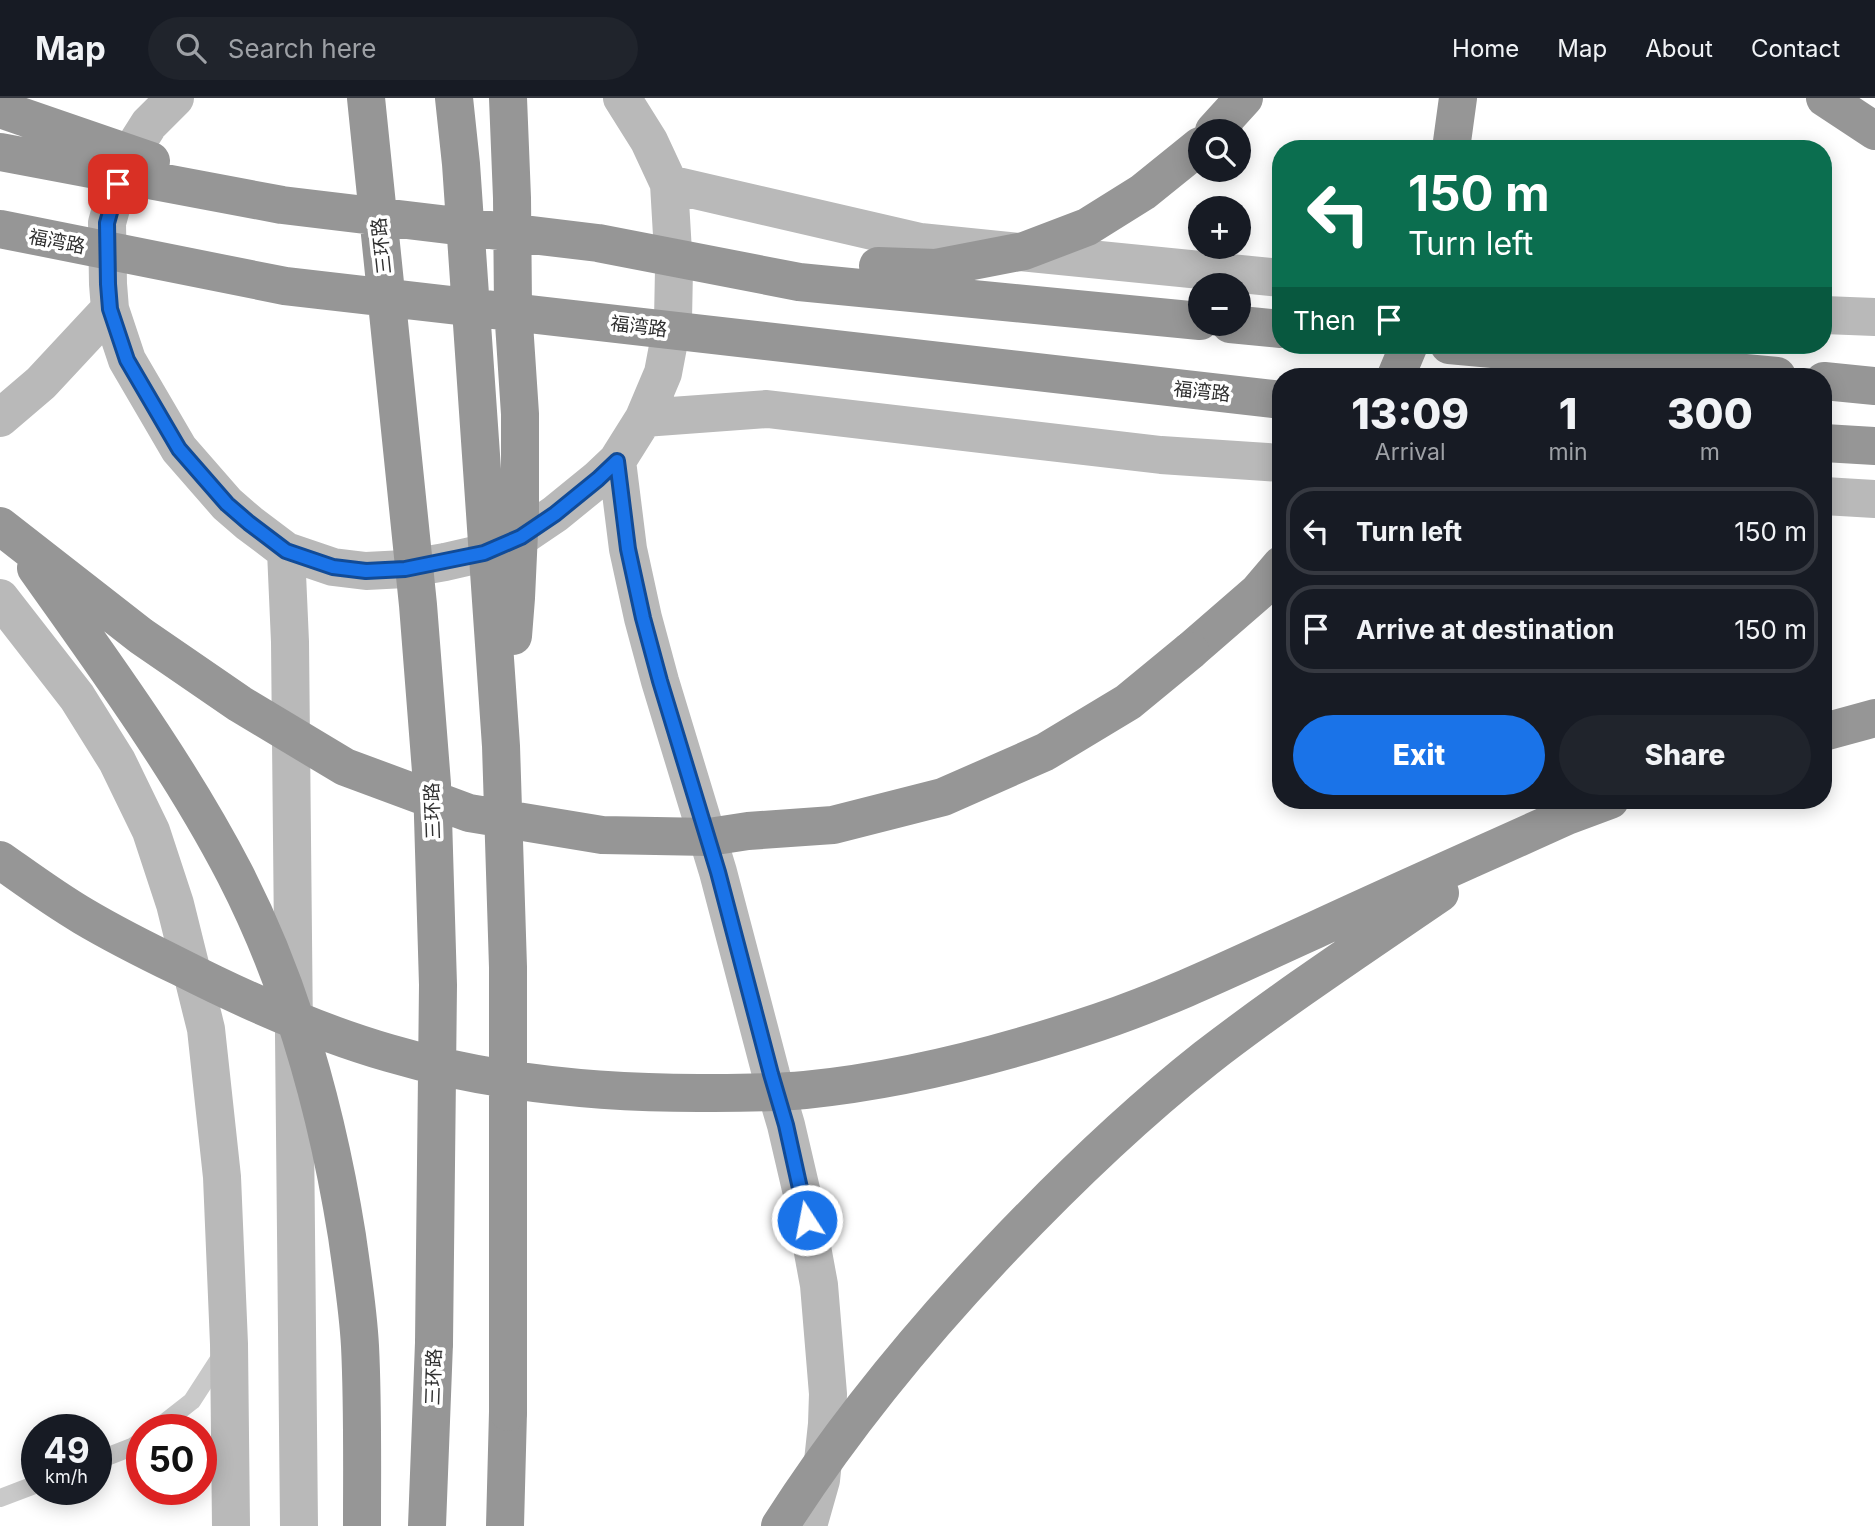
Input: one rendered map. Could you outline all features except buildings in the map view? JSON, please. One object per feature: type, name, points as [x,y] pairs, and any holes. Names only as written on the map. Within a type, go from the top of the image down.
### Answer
[{"type":"highway","name":"三环路","points":[[366,98],[418,605],[432,785],[438,985],[434,1343],[427,1526]]},
{"type":"highway","points":[[454,98],[462,178],[501,746],[508,967],[508,1412],[505,1526]]},
{"type":"highway","points":[[501,746],[516,598],[520,511],[520,414],[513,308],[508,98]]},
{"type":"highway","points":[[1225,119],[1244,98]]},
{"type":"highway","points":[[1452,140],[1458,98]]},
{"type":"highway","points":[[1825,98],[1875,131]]},
{"type":"highway","points":[[0,109],[282,205]]},
{"type":"highway","points":[[0,152],[282,205],[598,243],[840,264],[936,268],[1024,251],[1087,227],[1143,192],[1188,156]]},
{"type":"highway","name":"福湾路","points":[[0,229],[285,286],[1272,399]]},
{"type":"highway","points":[[598,243],[799,282],[1188,320]]},
{"type":"highway","points":[[1251,326],[1272,328]]},
{"type":"highway","points":[[1544,354],[1692,368]]},
{"type":"highway","points":[[1832,382],[1875,386]]},
{"type":"highway","points":[[1832,443],[1875,446]]},
{"type":"highway","points":[[6,530],[141,636],[240,704],[345,767],[469,813],[602,835],[709,837],[748,831],[833,825],[943,797],[1045,752],[1128,702],[1258,592],[1272,576]]},
{"type":"highway","points":[[6,530],[141,717],[191,797],[235,874],[274,960],[309,1060],[328,1132],[353,1278],[360,1345],[362,1526]]},
{"type":"highway","points":[[1832,730],[1875,718]]},
{"type":"highway","points":[[0,860],[83,916],[231,993],[283,1016],[388,1053],[440,1067],[542,1085],[672,1094],[759,1093],[805,1090],[905,1075],[1006,1051],[1101,1021],[1198,983],[1586,809]]},
{"type":"highway","points":[[780,1526],[837,1441],[882,1382],[959,1293],[1079,1169],[1206,1059],[1280,1004],[1451,885],[1567,816]]},
{"type":"main road","points":[[175,98],[149,124],[122,165],[107,223],[110,309],[127,360],[179,449],[227,504],[286,551],[333,567],[366,571],[405,569],[484,553],[521,537],[555,514],[617,461],[644,418],[663,373],[673,320],[674,269],[669,184],[649,141],[622,98]]},
{"type":"main road","points":[[669,184],[920,242],[1272,277]]},
{"type":"main road","points":[[0,418],[41,383],[110,309]]},
{"type":"main road","points":[[1832,315],[1875,317]]},
{"type":"main road","points":[[644,418],[767,409],[1148,453],[1272,462]]},
{"type":"main road","points":[[617,461],[628,549],[643,618],[718,872],[786,1125],[819,1285],[828,1394],[827,1424],[821,1479],[808,1526]]},
{"type":"main road","points":[[1832,496],[1875,499]]},
{"type":"main road","points":[[286,551],[290,642],[299,1526]]},
{"type":"main road","points":[[0,598],[76,696],[117,761],[151,831],[175,904],[206,1029],[222,1177],[229,1344],[231,1526]]},
{"type":"lane","points":[[175,1414],[192,1401],[229,1344]]},
{"type":"lane","points":[[0,1498],[21,1490]]},
{"type":"route","points":[[118,184],[107,223],[108,284],[110,309],[127,360],[179,449],[227,504],[286,551],[333,567],[366,571],[405,569],[484,553],[521,537],[555,514],[617,461],[628,549],[643,618],[718,872],[786,1125],[807,1220]]}]
